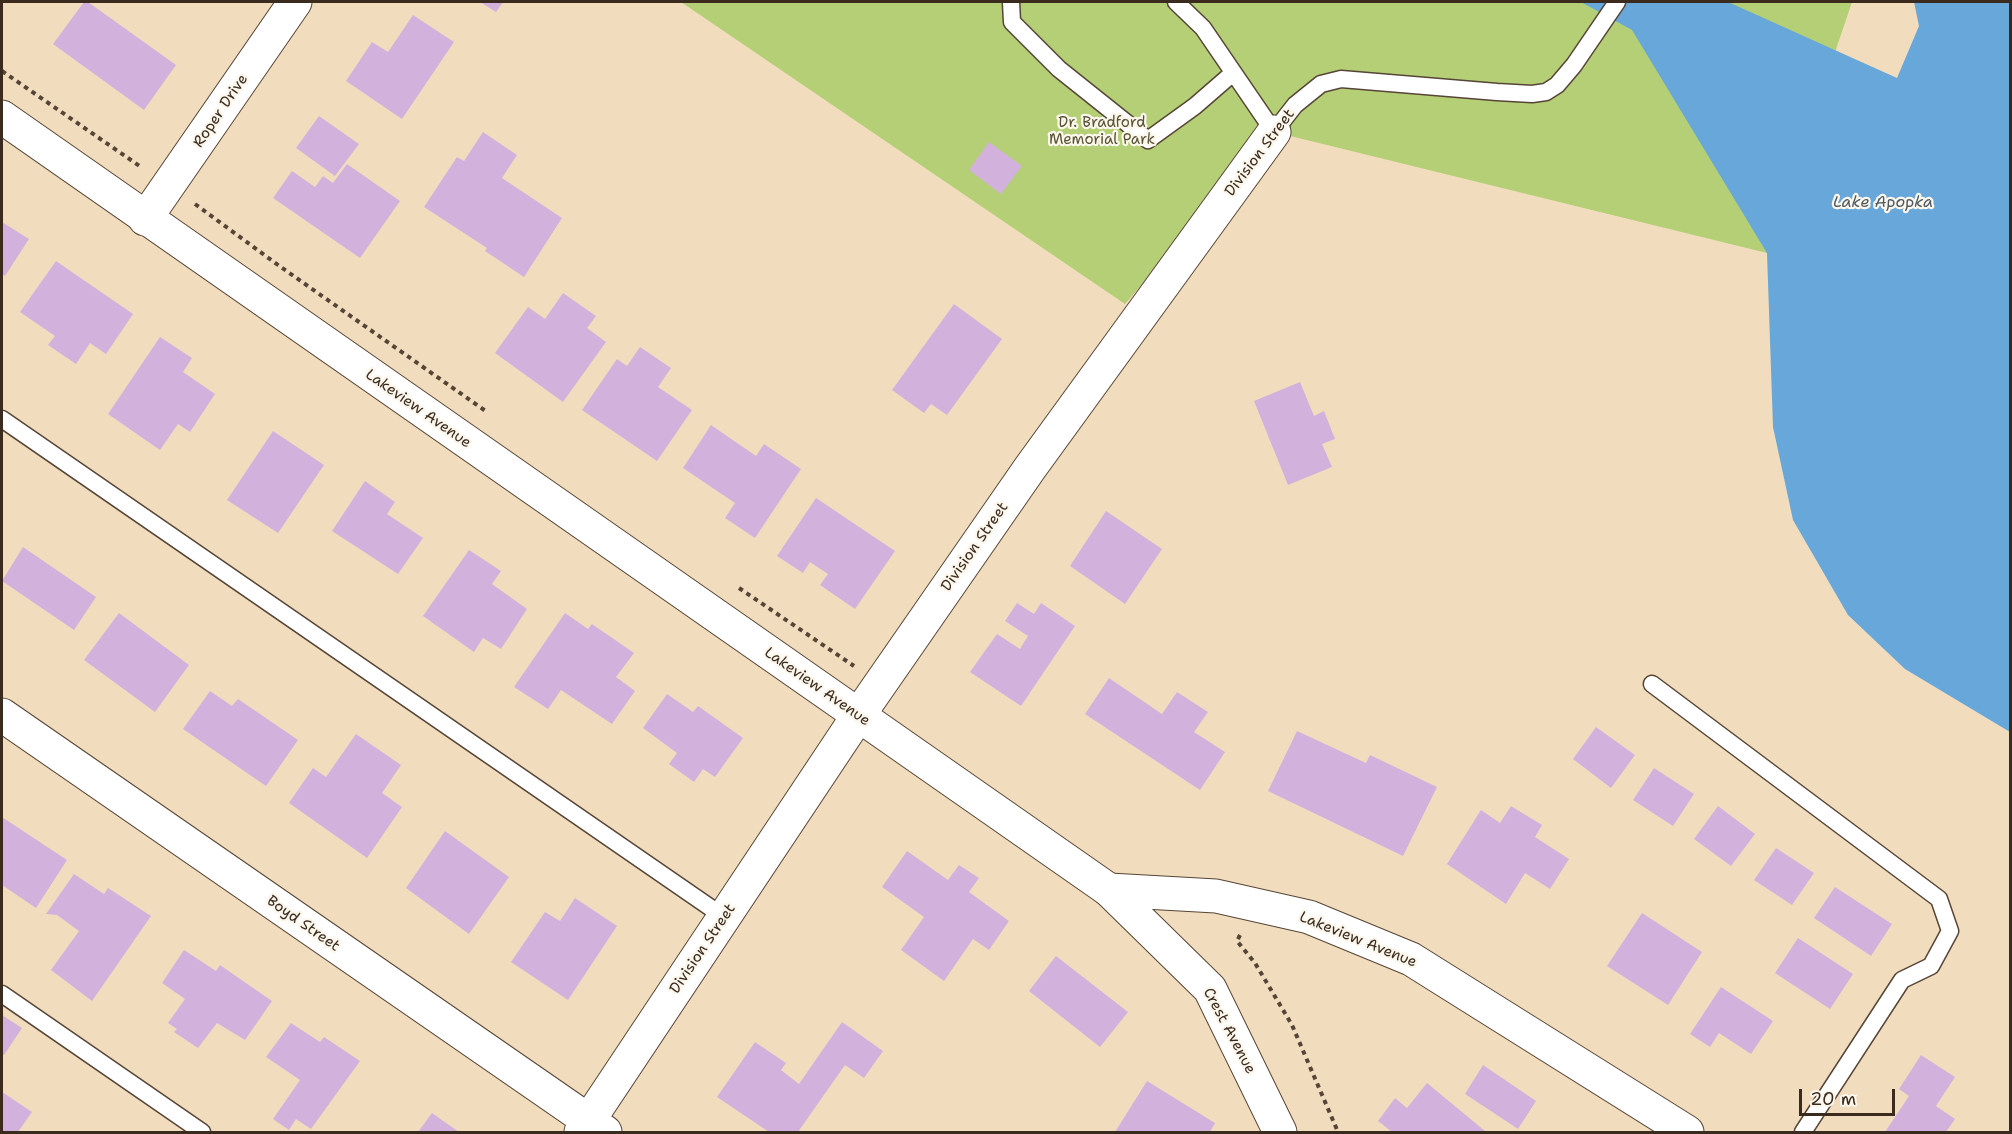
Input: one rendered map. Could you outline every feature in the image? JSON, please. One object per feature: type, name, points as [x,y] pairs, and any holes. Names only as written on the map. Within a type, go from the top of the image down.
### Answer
[{"type":"street","name":"Roper Drive","points":[[145,219],[295,2]]},
{"type":"street","name":"Lakeview Avenue","points":[[2,117],[1109,890],[1216,896],[1309,917],[1411,959],[1687,1132]]},
{"type":"street","name":"Division Street","points":[[591,1129],[724,917],[858,716],[1030,468],[1274,132]]},
{"type":"street","name":"Boyd Street","points":[[2,715],[591,1129]]},
{"type":"street","name":"Crest Avenue","points":[[1109,890],[1210,989],[1280,1132]]},
{"type":"lane","points":[[1011,2],[1012,22],[1059,69],[1148,140],[1195,106],[1233,73]]},
{"type":"lane","points":[[1176,2],[1203,28],[1274,132]]},
{"type":"lane","name":"Division Street","points":[[1274,132],[1295,105],[1321,84],[1341,79],[1532,94],[1546,92],[1557,85],[1574,65],[1617,2]]},
{"type":"lane","points":[[2,419],[724,917]]},
{"type":"lane","points":[[1652,684],[1939,899],[1950,931],[1931,966],[1902,980],[1803,1132]]},
{"type":"lane","points":[[2,994],[202,1132]]},
{"type":"path","points":[[2,70],[489,414]]},
{"type":"path","points":[[732,584],[855,667]]},
{"type":"path","points":[[1242,932],[1237,941],[1255,963],[1292,1025],[1338,1132]]},
{"type":"green space","name":"Dr. Bradford Memorial Park","points":[[681,2],[1852,2],[1767,253],[1274,132],[1125,304]]},
{"type":"water","name":"Lake Apopka","points":[[1581,2],[1728,2],[1897,78],[1919,26],[1914,2],[2010,2],[2010,732],[1905,669],[1848,615],[1793,520],[1773,427],[1767,253],[1632,30]]},
{"type":"building","points":[[84,2],[88,2],[176,65],[144,110],[53,44]]},
{"type":"building","points":[[480,2],[503,2],[496,12]]},
{"type":"building","points":[[413,15],[454,42],[402,119],[346,81],[372,42],[388,52]]},
{"type":"building","points":[[319,116],[359,144],[335,176],[296,148]]},
{"type":"building","points":[[483,132],[517,155],[502,178],[562,218],[524,277],[485,251],[487,248],[424,207],[457,157],[464,161]]},
{"type":"building","points":[[989,142],[1022,166],[1001,194],[969,170]]},
{"type":"building","points":[[347,164],[400,201],[360,258],[273,198],[292,171],[315,187],[323,176],[333,183]]},
{"type":"building","points":[[2,222],[29,239],[5,276],[2,274]]},
{"type":"building","points":[[56,261],[133,314],[106,354],[90,343],[76,364],[48,345],[55,336],[20,312]]},
{"type":"building","points":[[563,293],[596,316],[587,328],[606,342],[563,402],[495,353],[528,307],[545,319]]},
{"type":"building","points":[[954,304],[1002,339],[947,415],[931,404],[924,413],[892,390]]},
{"type":"building","points":[[160,337],[192,358],[183,372],[215,394],[190,432],[178,424],[160,450],[108,414]]},
{"type":"building","points":[[640,347],[671,368],[658,387],[692,410],[657,461],[582,410],[617,359],[627,366]]},
{"type":"building","points":[[1300,382],[1314,416],[1324,411],[1335,439],[1322,444],[1332,467],[1288,485],[1254,401]]},
{"type":"building","points":[[711,425],[756,456],[764,444],[801,469],[755,538],[725,518],[735,503],[683,468]]},
{"type":"building","points":[[273,431],[324,465],[278,533],[227,500]]},
{"type":"building","points":[[365,481],[395,502],[387,514],[423,538],[398,574],[332,531]]},
{"type":"building","points":[[816,498],[895,551],[855,609],[820,585],[828,574],[810,562],[803,573],[777,556]]},
{"type":"building","points":[[1106,511],[1162,549],[1125,604],[1070,566]]},
{"type":"building","points":[[23,547],[96,597],[74,630],[2,581]]},
{"type":"building","points":[[469,550],[501,571],[492,584],[527,609],[501,649],[483,638],[474,652],[423,616]]},
{"type":"building","points":[[1017,603],[1034,614],[1041,603],[1075,626],[1021,706],[970,672],[997,634],[1020,649],[1028,636],[1005,621]]},
{"type":"building","points":[[119,613],[189,665],[155,712],[84,660]]},
{"type":"building","points":[[565,613],[588,629],[592,624],[634,653],[616,677],[635,691],[612,724],[561,690],[548,709],[514,687]]},
{"type":"building","points":[[1109,678],[1162,714],[1177,692],[1208,712],[1194,732],[1225,752],[1200,790],[1085,714]]},
{"type":"building","points":[[210,691],[232,706],[238,699],[298,740],[266,786],[183,729]]},
{"type":"building","points":[[667,694],[693,712],[698,706],[743,738],[715,777],[703,769],[694,782],[669,764],[677,753],[643,728]]},
{"type":"building","points":[[1596,727],[1635,755],[1611,788],[1573,759]]},
{"type":"building","points":[[1297,731],[1366,763],[1370,755],[1437,787],[1403,856],[1268,791]]},
{"type":"building","points":[[356,734],[401,765],[382,793],[402,807],[367,858],[289,803],[313,768],[326,777]]},
{"type":"building","points":[[1654,768],[1694,794],[1673,826],[1633,800]]},
{"type":"building","points":[[1511,806],[1542,825],[1535,837],[1569,859],[1550,889],[1525,873],[1506,904],[1447,864],[1481,810],[1500,823]]},
{"type":"building","points":[[1718,806],[1755,834],[1731,866],[1694,839]]},
{"type":"building","points":[[2,817],[67,860],[36,908],[2,885]]},
{"type":"building","points":[[445,831],[509,877],[469,934],[406,888]]},
{"type":"building","points":[[1776,848],[1814,873],[1792,905],[1754,880]]},
{"type":"building","points":[[907,851],[948,880],[959,865],[979,878],[969,892],[1009,921],[989,950],[973,939],[944,981],[901,950],[924,917],[882,887]]},
{"type":"building","points":[[74,874],[104,894],[108,888],[151,916],[92,1001],[51,970],[79,931],[57,915],[46,914]]},
{"type":"building","points":[[1835,887],[1892,924],[1871,956],[1814,918]]},
{"type":"building","points":[[575,898],[617,926],[568,1000],[511,962],[545,912],[560,921]]},
{"type":"building","points":[[1642,913],[1702,952],[1668,1005],[1607,966]]},
{"type":"building","points":[[1798,938],[1853,974],[1830,1009],[1775,973]]},
{"type":"building","points":[[184,950],[216,971],[220,965],[272,1001],[245,1040],[217,1023],[198,1048],[174,1032],[177,1029],[168,1023],[185,999],[162,983]]},
{"type":"building","points":[[1056,956],[1128,1012],[1100,1047],[1029,991]]},
{"type":"building","points":[[1721,987],[1773,1021],[1751,1054],[1719,1033],[1710,1047],[1690,1034]]},
{"type":"building","points":[[2,1015],[22,1028],[4,1055],[2,1054]]},
{"type":"building","points":[[842,1022],[883,1051],[864,1078],[845,1065],[798,1132],[769,1132],[717,1097],[755,1042],[786,1063],[781,1070],[799,1084]]},
{"type":"building","points":[[291,1023],[320,1042],[324,1037],[360,1061],[311,1129],[296,1119],[289,1130],[273,1119],[300,1080],[266,1057]]},
{"type":"building","points":[[1921,1055],[1955,1077],[1936,1106],[1955,1119],[1946,1132],[1885,1132],[1909,1096],[1899,1089]]},
{"type":"building","points":[[1483,1065],[1536,1101],[1518,1129],[1465,1094]]},
{"type":"building","points":[[1147,1081],[1215,1123],[1210,1132],[1115,1132]]},
{"type":"building","points":[[1427,1083],[1485,1131],[1392,1132],[1378,1121],[1395,1098],[1407,1108]]},
{"type":"building","points":[[2,1092],[32,1112],[18,1132],[2,1132]]},
{"type":"building","points":[[432,1113],[459,1132],[418,1132]]}]
